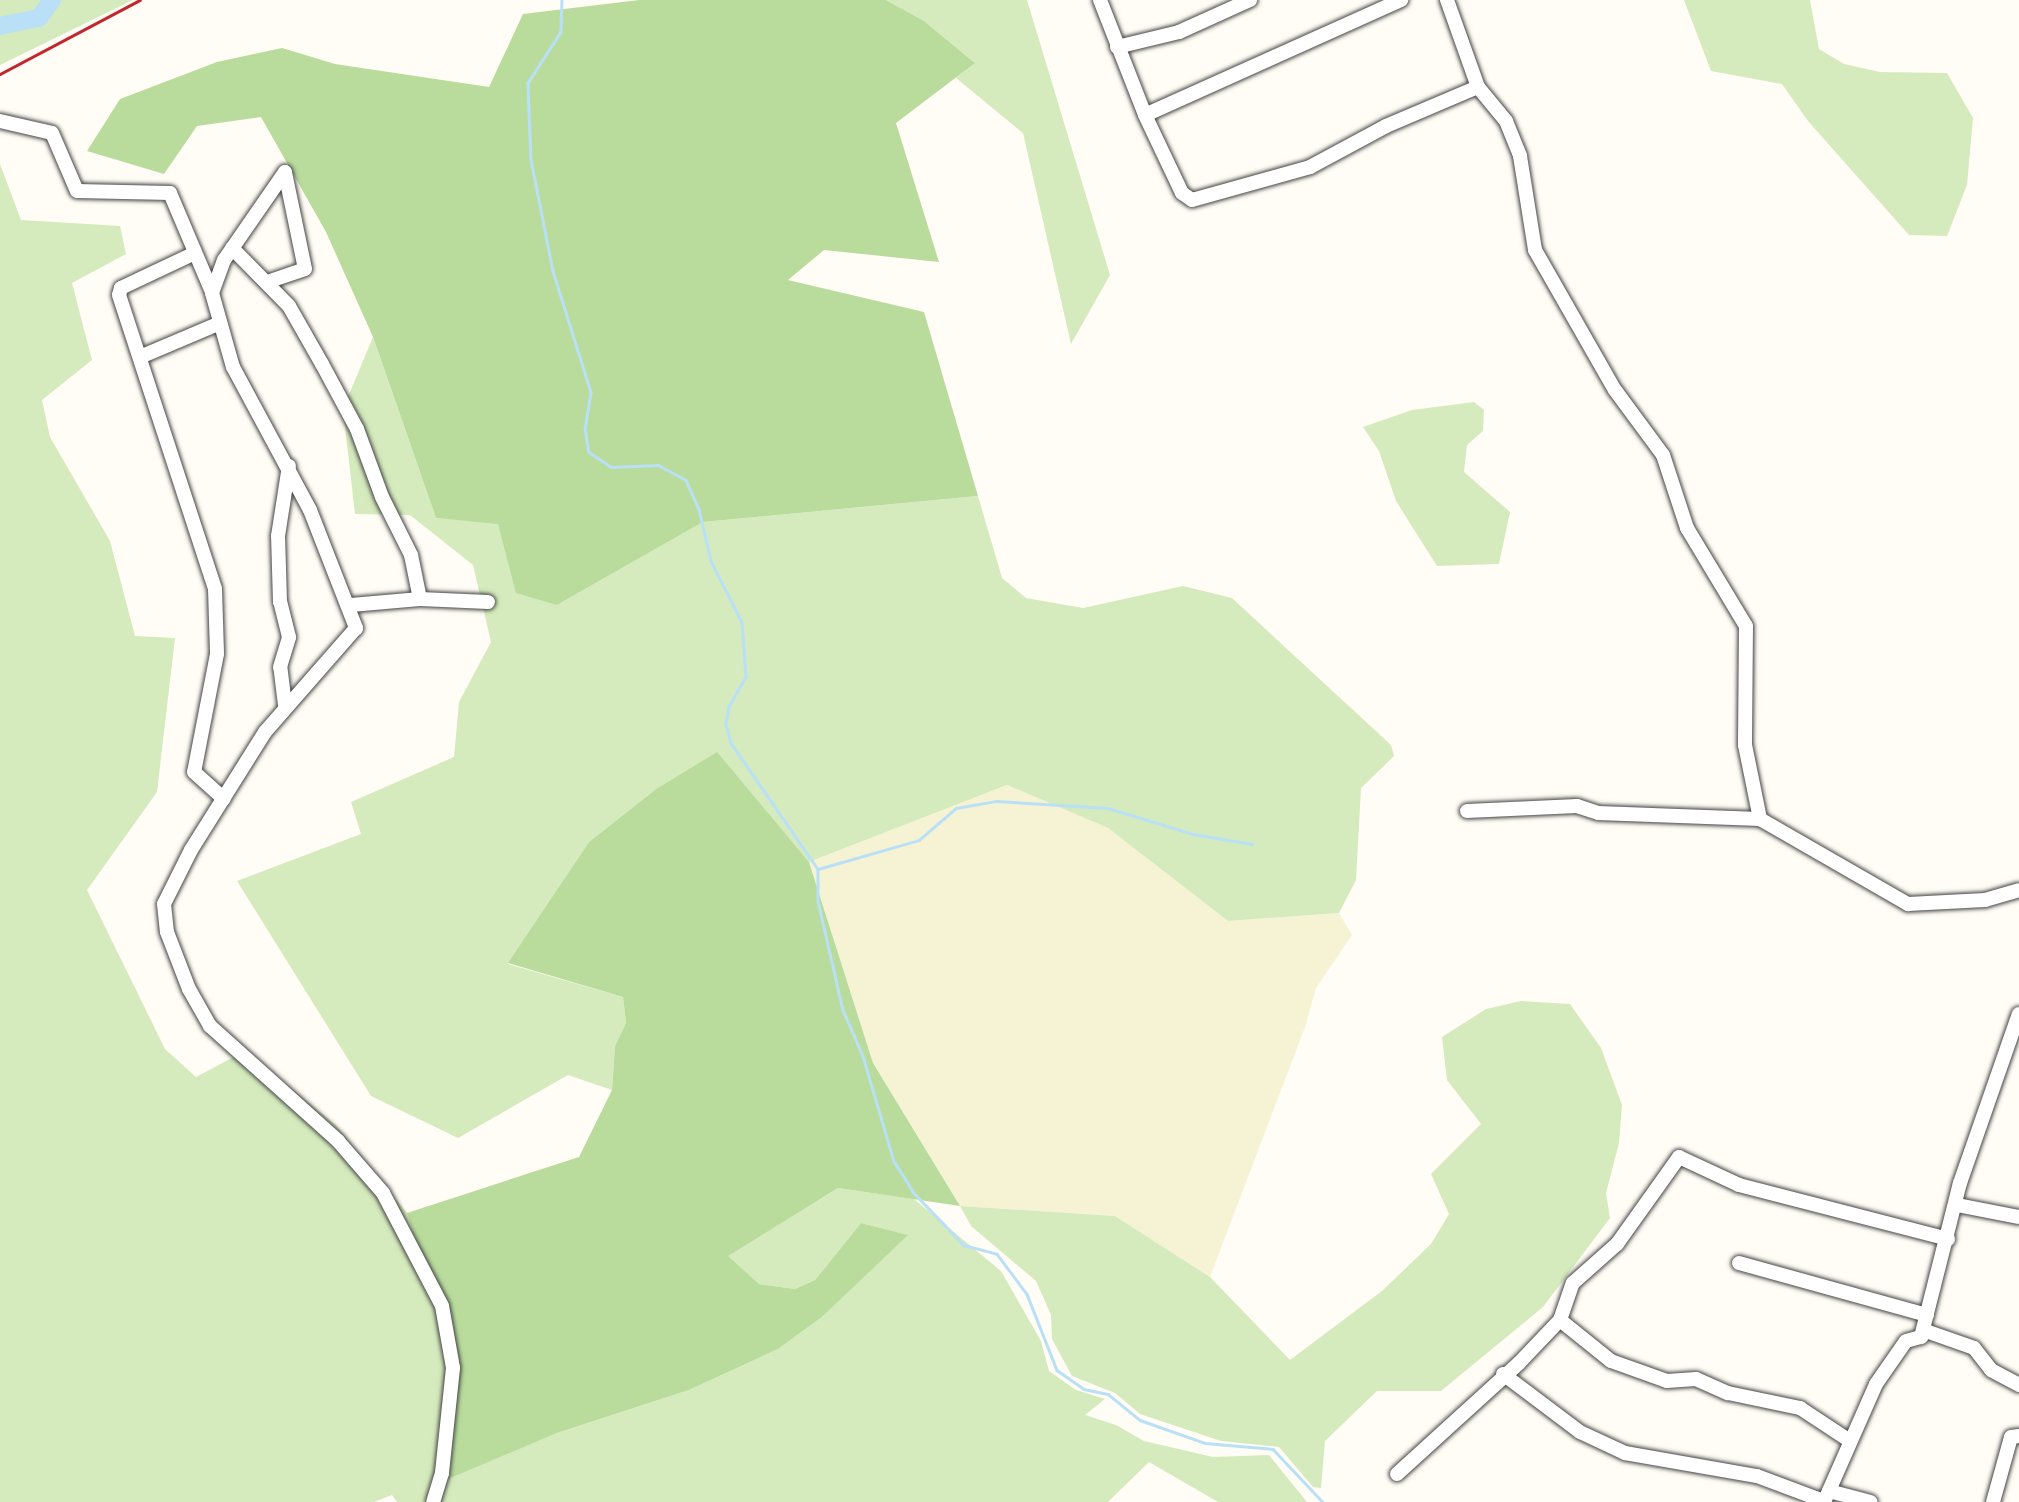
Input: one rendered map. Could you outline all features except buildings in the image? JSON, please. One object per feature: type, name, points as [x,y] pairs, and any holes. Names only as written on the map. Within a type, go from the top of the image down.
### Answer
[{"type":"street","points":[[1100,0],[1145,115],[1182,193],[1197,200],[1310,167],[1386,126],[1478,87]]},
{"type":"street","points":[[1117,47],[1179,32],[1250,0]]},
{"type":"street","points":[[1145,115],[1401,0]]},
{"type":"street","points":[[1447,0],[1478,87],[1506,120],[1520,156],[1536,250],[1615,390],[1663,455],[1687,528],[1746,626],[1745,745],[1760,818]]},
{"type":"street","points":[[0,121],[52,133],[77,190],[170,192],[212,292],[233,367],[289,465],[351,605],[356,628],[285,705],[191,850],[164,904],[172,950],[210,1026],[338,1141],[383,1193],[442,1306],[453,1368],[442,1472],[433,1502]]},
{"type":"street","points":[[212,292],[232,248],[285,172],[305,269],[267,282]]},
{"type":"street","points":[[232,248],[294,314],[357,430],[382,498],[411,556],[420,599]]},
{"type":"street","points":[[196,252],[119,291],[215,588],[217,654],[194,772],[224,798]]},
{"type":"street","points":[[140,357],[220,324]]},
{"type":"street","points":[[285,705],[280,667],[289,637],[280,602],[278,536],[289,465]]},
{"type":"street","points":[[351,605],[420,599],[488,602]]},
{"type":"street","points":[[1467,811],[1577,806],[1598,813],[1760,818],[1908,904],[1984,900],[2019,890]]},
{"type":"street","points":[[1826,1498],[1878,1380],[1906,1341],[1917,1340],[1925,1323],[1958,1205],[1960,1183],[2019,1014]]},
{"type":"street","points":[[1397,1474],[1461,1419],[1560,1320],[1573,1282],[1617,1244],[1679,1157],[1740,1185],[1948,1239]]},
{"type":"street","points":[[1958,1205],[2019,1217]]},
{"type":"street","points":[[1739,1262],[1925,1323],[1974,1348],[1991,1370],[2019,1384]]},
{"type":"street","points":[[1560,1320],[1610,1360],[1668,1382],[1696,1378],[1728,1393],[1800,1408],[1850,1441]]},
{"type":"street","points":[[1503,1374],[1580,1432],[1625,1453],[1757,1476],[1826,1498],[1871,1502]]},
{"type":"street","points":[[1993,1502],[2011,1437],[2019,1436]]},
{"type":"shaded area","points":[[1007,785],[1108,828],[1228,921],[1339,913],[1352,935],[1316,988],[1305,1027],[1210,1277],[1115,1216],[960,1206],[873,1063],[809,862]]},
{"type":"green space","points":[[0,0],[133,0],[0,65]]},
{"type":"green space","points":[[639,0],[886,0],[924,21],[975,63],[896,123],[939,262],[824,250],[788,280],[924,312],[978,496],[703,522],[557,605],[516,593],[498,524],[436,518],[373,337],[326,232],[261,117],[197,126],[164,174],[87,151],[120,99],[217,62],[282,48],[335,64],[489,87],[523,14]]},
{"type":"green space","points":[[886,0],[1027,0],[1110,275],[1071,344],[1023,133],[956,78],[974,62],[924,21]]},
{"type":"green space","points":[[1684,0],[1810,0],[1819,49],[1844,64],[1880,72],[1947,73],[1973,118],[1967,185],[1947,236],[1909,235],[1808,121],[1782,84],[1711,71]]},
{"type":"green space","points":[[0,164],[21,220],[120,226],[126,254],[72,283],[92,360],[42,400],[50,437],[110,541],[135,636],[175,638],[157,792],[87,890],[165,1049],[196,1077],[245,1051],[336,1125],[407,1213],[446,1302],[448,1478],[557,1433],[689,1390],[778,1349],[822,1317],[907,1235],[861,1223],[815,1280],[795,1289],[759,1284],[727,1256],[838,1188],[914,1199],[1001,1271],[1041,1341],[1049,1371],[1076,1390],[1105,1399],[1085,1415],[1116,1425],[1144,1441],[1213,1457],[1269,1455],[1307,1502],[1218,1502],[1149,1462],[1108,1502],[397,1502],[392,1495],[374,1502],[0,1502]]},
{"type":"green space","points":[[373,337],[436,518],[498,523],[557,605],[703,522],[978,496],[1002,578],[1026,598],[1083,608],[1183,586],[1232,598],[1391,745],[1394,756],[1361,788],[1356,880],[1339,913],[1228,921],[1108,828],[1007,785],[809,862],[716,753],[656,789],[589,842],[508,964],[623,997],[626,1023],[615,1046],[612,1090],[568,1075],[458,1138],[371,1096],[237,881],[361,834],[351,802],[454,757],[459,702],[491,642],[473,565],[410,515],[355,514],[343,409]]},
{"type":"green space","points":[[1474,402],[1484,410],[1483,431],[1467,445],[1464,472],[1510,512],[1499,564],[1437,566],[1396,501],[1379,451],[1363,427],[1412,410]]},
{"type":"green space","points":[[717,752],[809,862],[873,1063],[960,1206],[838,1188],[728,1256],[759,1284],[795,1289],[815,1280],[861,1223],[908,1235],[822,1317],[778,1349],[689,1390],[557,1433],[448,1479],[455,1363],[407,1213],[579,1157],[612,1090],[615,1046],[626,1023],[623,997],[508,963],[589,842],[656,789]]},
{"type":"green space","points":[[1521,1001],[1570,1004],[1601,1048],[1622,1105],[1619,1143],[1606,1193],[1610,1218],[1543,1307],[1441,1391],[1377,1391],[1325,1441],[1321,1488],[1313,1487],[1279,1447],[1221,1441],[1140,1414],[1115,1393],[1072,1376],[1052,1339],[1051,1315],[1036,1281],[971,1226],[960,1206],[1115,1216],[1210,1277],[1290,1360],[1382,1291],[1431,1244],[1449,1214],[1431,1174],[1481,1124],[1447,1080],[1442,1037],[1486,1009]]},
{"type":"waterway","points":[[0,26],[39,18],[52,0]]},
{"type":"waterway","points":[[562,0],[561,32],[528,83],[531,160],[553,271],[591,392],[585,428],[589,452],[611,467],[658,465],[686,480],[699,509],[711,561],[742,622],[746,677],[729,707],[726,724],[731,743],[818,869],[818,901],[843,1010],[863,1056],[894,1161],[913,1192],[964,1245],[997,1254],[1027,1294],[1057,1370],[1084,1389],[1108,1394],[1140,1420],[1205,1443],[1273,1449],[1323,1502]]},
{"type":"waterway","points":[[818,869],[919,840],[956,808],[996,801],[1108,808],[1193,834],[1252,844]]},
{"type":"railway","points":[[0,74],[140,0]]}]
